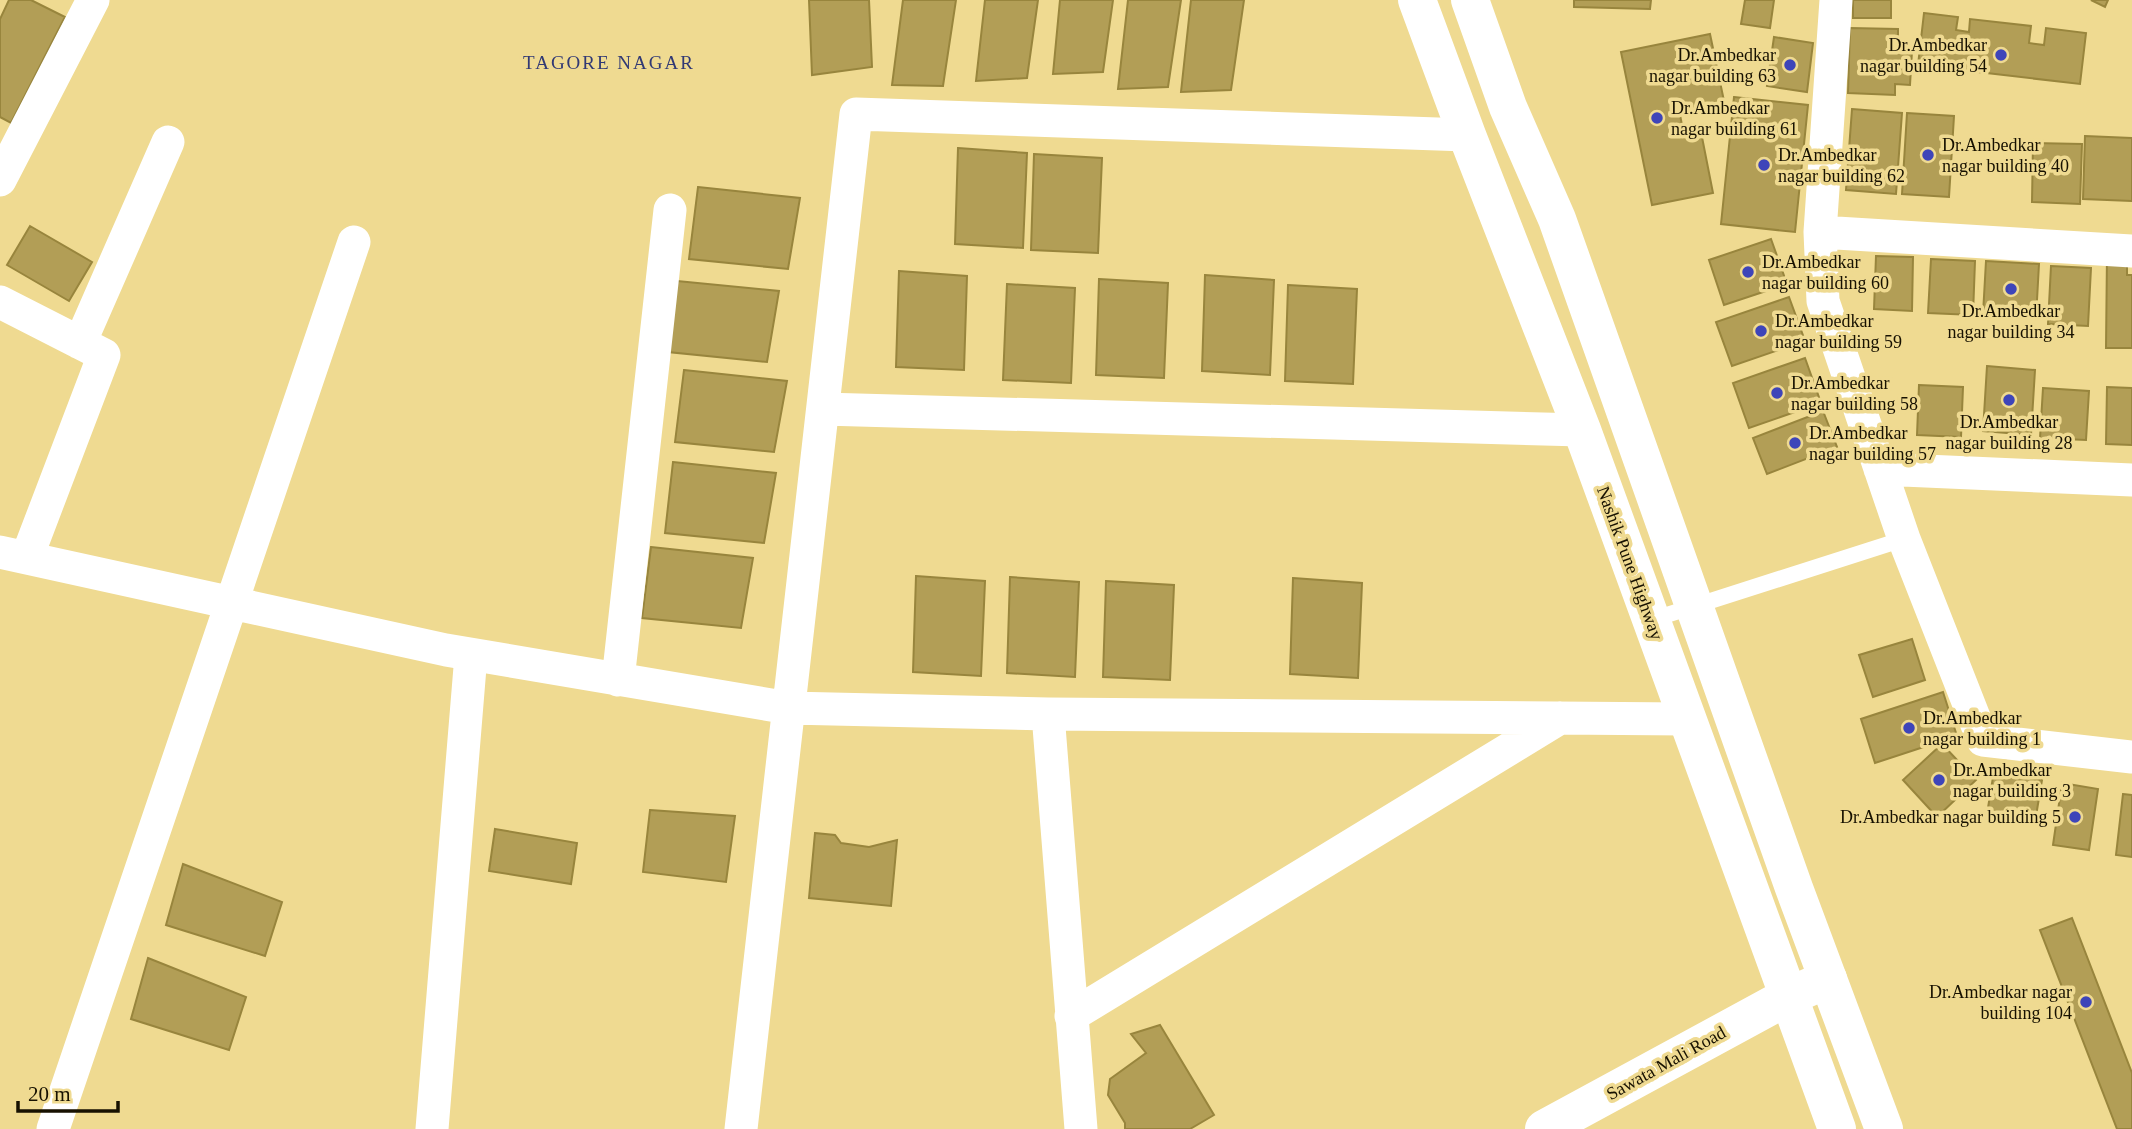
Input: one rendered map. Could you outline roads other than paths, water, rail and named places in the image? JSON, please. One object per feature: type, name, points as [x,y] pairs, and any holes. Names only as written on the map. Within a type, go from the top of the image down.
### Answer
[{"type":"main road","name":"Nashik Pune Highway","points":[[1417,0],[1581,429],[1837,1129]]},
{"type":"main road","points":[[1470,0],[1508,107],[1557,219],[1694,607],[1884,1129]]},
{"type":"main road","name":"Sawata Mali Road","points":[[1544,1129],[1787,997],[1828,979]]},
{"type":"street","points":[[0,180],[93,0]]},
{"type":"street","points":[[1836,0],[1820,232],[1823,301],[1904,539],[1983,740],[2132,757]]},
{"type":"street","points":[[741,1129],[856,114],[1467,135]]},
{"type":"street","points":[[80,343],[168,142]]},
{"type":"street","points":[[618,680],[670,210]]},
{"type":"street","points":[[1820,232],[2132,250]]},
{"type":"street","points":[[53,1129],[354,242]]},
{"type":"street","points":[[0,302],[104,355],[13,554],[471,654],[789,708],[1048,715],[1686,719]]},
{"type":"street","points":[[823,409],[1581,429]]},
{"type":"street","points":[[1880,469],[2132,480]]},
{"type":"street","points":[[432,1129],[471,654]]},
{"type":"street","points":[[1048,715],[1081,1129]]},
{"type":"street","points":[[1071,1016],[1560,718]]},
{"type":"lane","points":[[1651,620],[1904,539]]},
{"type":"place","name":"Dr.Ambedkar nagar building 54","points":[[2001,55]]},
{"type":"place","name":"Dr.Ambedkar nagar building 63","points":[[1790,65]]},
{"type":"place","name":"Dr.Ambedkar nagar building 61","points":[[1657,118]]},
{"type":"place","name":"Dr.Ambedkar nagar building 40","points":[[1928,155]]},
{"type":"place","name":"Dr.Ambedkar nagar building 62","points":[[1764,165]]},
{"type":"place","name":"Dr.Ambedkar nagar building 60","points":[[1748,272]]},
{"type":"place","name":"Dr.Ambedkar nagar building 34","points":[[2011,289]]},
{"type":"place","name":"Dr.Ambedkar nagar building 59","points":[[1761,331]]},
{"type":"place","name":"Dr.Ambedkar nagar building 58","points":[[1777,393]]},
{"type":"place","name":"Dr.Ambedkar nagar building 28","points":[[2009,400]]},
{"type":"place","name":"Dr.Ambedkar nagar building 57","points":[[1795,443]]},
{"type":"place","name":"Dr.Ambedkar nagar building 1","points":[[1909,728]]},
{"type":"place","name":"Dr.Ambedkar nagar building 3","points":[[1939,780]]},
{"type":"place","name":"Dr.Ambedkar nagar building 5","points":[[2075,817]]},
{"type":"place","name":"Dr.Ambedkar nagar building 104","points":[[2086,1002]]},
{"type":"district","name":"TAGORE NAGAR","points":[[609,62]]}]
